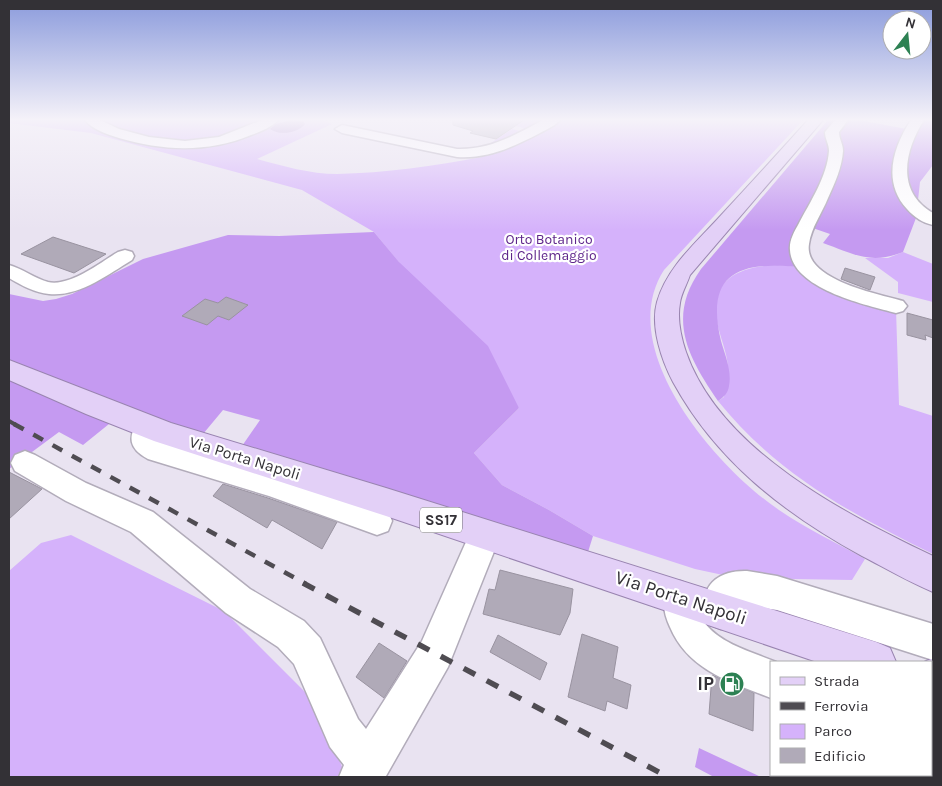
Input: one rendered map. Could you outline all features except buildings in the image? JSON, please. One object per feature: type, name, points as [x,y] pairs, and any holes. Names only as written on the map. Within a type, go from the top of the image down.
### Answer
[{"type":"main road","points":[[783,157],[714,233],[677,278],[670,294],[668,306],[669,341],[684,378],[701,405],[715,424],[753,464],[797,499],[823,516],[933,574]]},
{"type":"main road","name":"Via Porta Napoli","points":[[9,369],[96,407],[377,519],[485,534],[873,661]]},
{"type":"street","points":[[835,157],[829,179],[800,244],[801,260],[808,270],[826,283],[896,306]]},
{"type":"street","points":[[901,157],[900,179],[906,196],[921,214],[933,220]]},
{"type":"street","points":[[9,270],[43,286],[60,288],[77,282],[126,256]]},
{"type":"street","points":[[24,463],[76,492],[142,522],[238,601],[291,634],[307,651],[344,733],[354,747],[365,769]]},
{"type":"street","points":[[365,769],[435,654],[485,534]]},
{"type":"street","points":[[721,612],[722,595],[726,590],[736,587],[752,588],[933,642]]},
{"type":"street","points":[[680,598],[680,608],[684,622],[699,643],[734,665],[770,679]]},
{"type":"green space","name":"Orto Botanico di Collemaggio","points":[[179,157],[262,157],[257,159],[307,171],[337,174],[410,168],[482,157],[769,157],[664,270],[652,301],[652,335],[662,370],[679,404],[702,436],[728,466],[754,491],[779,510],[811,530],[865,559],[852,580],[737,578],[695,569],[593,536],[502,485],[474,453],[519,408],[374,232],[302,190]]},
{"type":"green space","points":[[903,252],[933,264],[933,302],[898,293],[898,282],[865,258],[888,258]]},
{"type":"green space","points":[[778,265],[798,267],[896,309],[899,405],[933,416],[933,554],[844,507],[790,471],[741,427],[718,401],[724,397],[728,371],[717,322],[716,307],[718,295],[723,285],[740,272],[752,268]]},
{"type":"green space","points":[[71,535],[224,611],[320,707],[323,721],[343,769],[337,777],[9,777],[9,571],[41,543]]},
{"type":"shaded area","points":[[797,157],[933,157],[933,165],[920,182],[916,218],[903,252],[881,258],[853,254],[823,243],[830,234],[804,225],[798,267],[758,267],[743,270],[731,277],[723,287],[718,300],[717,318],[730,380],[727,393],[718,401],[698,369],[685,337],[683,321],[685,304],[690,287],[701,269]]},
{"type":"shaded area","points":[[374,232],[399,262],[488,346],[519,408],[474,453],[502,485],[593,536],[588,552],[242,446],[260,420],[223,410],[203,434],[135,412],[109,424],[83,445],[59,432],[9,469],[9,294],[43,301],[56,299],[72,294],[143,259],[228,235],[279,236]]},
{"type":"shaded area","points":[[699,748],[761,777],[714,777],[695,767]]},
{"type":"railway","points":[[9,421],[16,425]]},
{"type":"railway","points":[[14,424],[306,584]]},
{"type":"railway","points":[[303,583],[668,777]]},
{"type":"place","name":"IP","points":[[732,684]]}]
